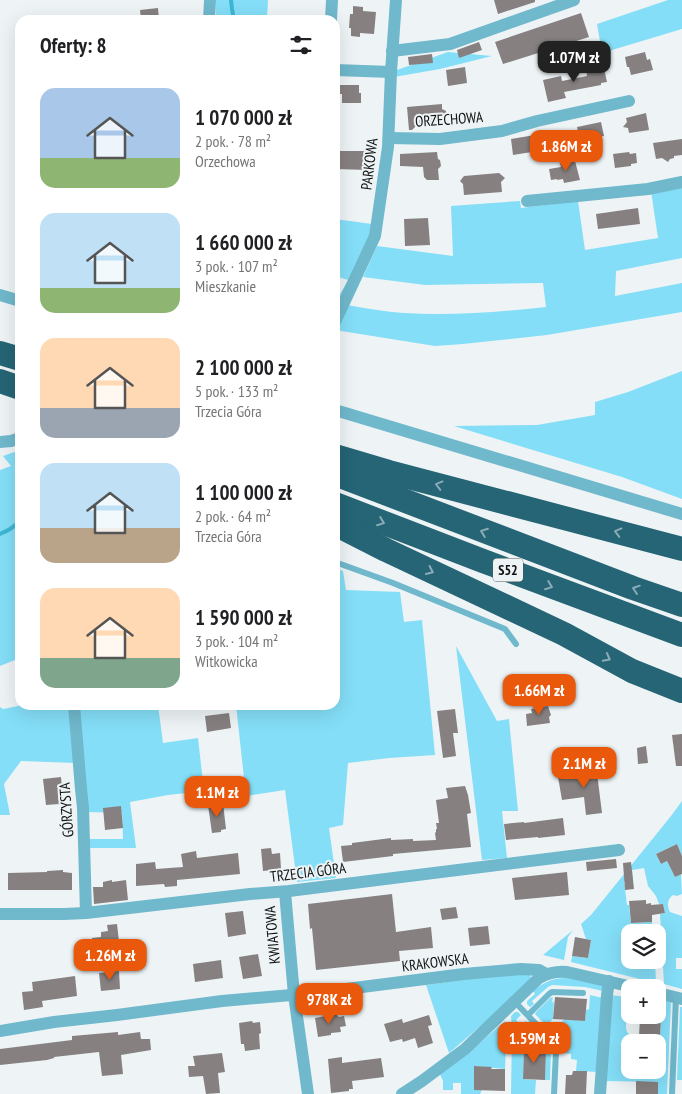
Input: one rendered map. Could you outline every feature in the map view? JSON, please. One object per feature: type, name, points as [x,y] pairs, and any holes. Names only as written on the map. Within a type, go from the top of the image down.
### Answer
[{"type":"highway","points":[[0,352],[15,357]]},
{"type":"highway","points":[[0,382],[15,386]]},
{"type":"highway","points":[[340,457],[682,549]]},
{"type":"highway","name":"S52","points":[[340,476],[587,571],[682,605]]},
{"type":"highway","name":"S52","points":[[340,506],[682,635]]},
{"type":"highway","points":[[340,527],[564,634],[632,671],[682,690]]},
{"type":"street","points":[[209,15],[210,0]]},
{"type":"street","points":[[331,15],[332,0]]},
{"type":"street","name":"PARKOWA","points":[[340,312],[376,236],[389,138],[396,0]]},
{"type":"street","points":[[392,51],[450,44],[574,0]]},
{"type":"street","points":[[340,70],[391,72]]},
{"type":"street","name":"ORZECHOWA","points":[[389,138],[440,140],[502,131],[537,121],[629,102]]},
{"type":"street","points":[[527,201],[648,189],[682,182]]},
{"type":"street","points":[[0,295],[15,300]]},
{"type":"street","points":[[340,411],[682,514]]},
{"type":"street","points":[[0,442],[15,440]]},
{"type":"street","name":"GÓRZYSTA","points":[[74,710],[83,808],[86,913]]},
{"type":"street","name":"TRZECIA GÓRA","points":[[0,914],[86,913],[250,894],[285,892],[619,850]]},
{"type":"street","name":"KWIATOWA","points":[[285,892],[294,995],[308,1094]]},
{"type":"street","name":"KRAKOWSKA","points":[[0,1031],[54,1022],[222,1001],[294,995],[464,974],[521,969],[539,970],[546,974],[560,971],[567,972],[621,984]]},
{"type":"street","points":[[402,1094],[465,1049],[539,978],[546,974]]},
{"type":"street","points":[[600,1094],[609,981]]},
{"type":"street","points":[[666,995],[679,998]]},
{"type":"lane","points":[[340,564],[402,586],[505,628],[516,644]]},
{"type":"lane","points":[[528,1015],[552,992],[583,993]]},
{"type":"lane","points":[[672,1094],[679,998]]},
{"type":"lane","points":[[515,1002],[556,1046],[554,1094]]},
{"type":"shaded area","points":[[216,0],[268,0],[267,15],[216,15]]},
{"type":"shaded area","points":[[668,0],[682,0],[682,29],[602,53],[597,24]]},
{"type":"shaded area","points":[[448,52],[492,56],[440,69],[394,77],[397,70]]},
{"type":"shaded area","points":[[682,186],[682,258],[616,271],[615,296],[682,283],[682,312],[547,335],[435,346],[340,331],[340,317],[347,305],[376,310],[422,314],[493,312],[546,307],[543,283],[425,285],[363,277],[377,246],[453,256],[451,206],[520,201],[521,208],[578,201],[585,250],[658,238],[651,191]]},
{"type":"shaded area","points":[[340,220],[372,224],[370,236],[340,300],[340,294],[348,280],[340,278]]},
{"type":"shaded area","points":[[682,371],[682,499],[622,477],[454,426],[537,425],[595,415],[595,402],[628,392]]},
{"type":"shaded area","points":[[15,452],[15,660],[0,666],[0,470],[11,466],[3,456]]},
{"type":"shaded area","points":[[340,570],[343,571],[346,590],[400,592],[404,622],[422,620],[435,755],[348,763],[343,825],[329,828],[336,878],[297,882],[285,790],[246,796],[237,710],[340,710]]},
{"type":"shaded area","points":[[456,646],[497,721],[509,719],[518,811],[502,811],[507,858],[482,860]]},
{"type":"shaded area","points":[[0,707],[3,709],[15,707],[15,710],[70,710],[75,763],[21,761],[4,784],[10,815],[0,815]]},
{"type":"shaded area","points":[[78,710],[159,710],[163,743],[198,738],[204,791],[130,802],[136,848],[89,848],[89,839],[123,839],[122,813],[88,812]]},
{"type":"shaded area","points":[[682,801],[682,856],[677,844],[656,854],[661,864],[667,861],[675,877],[681,874],[682,894],[673,895],[668,905],[670,912],[682,916],[682,958],[676,958],[676,969],[682,969],[682,989],[666,985],[666,979],[664,979],[663,969],[666,969],[666,924],[661,924],[660,914],[665,913],[663,904],[659,904],[656,896],[648,886],[644,868],[632,870],[633,880],[624,881],[627,905],[629,905],[631,923],[652,922],[652,924],[621,924],[621,969],[655,969],[656,979],[640,979],[571,962],[572,956],[588,958],[591,940],[586,939],[581,924],[591,915]]},
{"type":"shaded area","points":[[573,930],[568,937],[564,960],[543,955]]},
{"type":"shaded area","points":[[529,974],[530,979],[497,1012],[449,1053],[426,985],[489,976]]},
{"type":"shaded area","points":[[563,978],[591,981],[605,988],[598,1072],[576,1071],[577,1060],[571,1059],[571,1054],[563,1053],[557,1036],[535,1014],[553,997],[553,1019],[549,1023],[553,1028],[564,1019],[585,1021],[586,1010],[589,1009],[590,995],[603,998],[603,991],[585,987],[552,985],[532,1001],[534,1004],[530,1007],[527,1004],[527,1001],[535,994],[533,991],[537,988],[550,980]]},
{"type":"shaded area","points":[[610,995],[621,996],[621,1024],[626,1024],[629,1034],[621,1034],[621,1079],[666,1079],[666,1034],[660,1034],[661,1024],[666,1024],[666,1001],[671,1002],[667,1094],[658,1094],[658,1082],[604,1081]]},
{"type":"shaded area","points":[[680,1007],[682,1007],[682,1080],[677,1080]]},
{"type":"shaded area","points":[[515,1012],[521,1015],[516,1020],[521,1025],[526,1021],[528,1023],[522,1029],[537,1045],[537,1047],[524,1047],[523,1079],[536,1080],[535,1094],[511,1094],[511,1016]]},
{"type":"shaded area","points":[[505,1021],[507,1024],[505,1069],[475,1066],[474,1089],[482,1090],[480,1094],[461,1094],[461,1083],[453,1083],[453,1090],[443,1090],[443,1081],[440,1074]]},
{"type":"shaded area","points":[[540,1047],[551,1048],[550,1080],[545,1080],[546,1052],[540,1052]]},
{"type":"building","points":[[494,0],[535,0],[535,2],[498,14]]},
{"type":"building","points":[[353,6],[363,7],[363,11],[376,12],[374,34],[360,33],[360,37],[351,36],[351,28],[349,28],[350,14],[353,14]]},
{"type":"building","points":[[158,8],[159,15],[140,15],[140,10]]},
{"type":"building","points":[[581,13],[589,37],[503,64],[495,42]]},
{"type":"building","points":[[479,42],[482,50],[459,58],[457,50]]},
{"type":"building","points":[[645,52],[647,60],[650,59],[653,70],[631,75],[625,57]]},
{"type":"building","points":[[432,54],[433,63],[409,65],[408,57]]},
{"type":"building","points":[[603,64],[607,82],[601,83],[601,85],[564,92],[566,98],[548,102],[543,80],[561,76],[562,81],[587,76],[586,68]]},
{"type":"building","points":[[465,67],[467,83],[448,86],[446,70]]},
{"type":"building","points":[[340,85],[359,85],[361,103],[342,103],[342,94],[340,94]]},
{"type":"building","points":[[442,104],[442,109],[446,111],[446,122],[437,123],[437,126],[423,127],[419,123],[412,130],[409,130],[407,107]]},
{"type":"building","points":[[646,113],[649,130],[629,133],[628,128],[623,127],[627,122],[626,118]]},
{"type":"building","points":[[601,122],[604,136],[580,141],[577,127]]},
{"type":"building","points":[[535,135],[538,151],[513,155],[511,139]]},
{"type":"building","points":[[682,139],[682,155],[674,156],[668,162],[662,158],[656,159],[653,143]]},
{"type":"building","points":[[340,151],[368,151],[368,170],[340,169]]},
{"type":"building","points":[[437,152],[441,166],[438,169],[439,180],[427,180],[424,177],[423,167],[400,166],[400,154]]},
{"type":"building","points":[[629,152],[630,154],[636,153],[637,163],[631,164],[631,166],[615,168],[613,154]]},
{"type":"building","points":[[575,161],[580,180],[564,183],[563,179],[551,180],[549,169],[561,167],[560,163]]},
{"type":"building","points":[[499,173],[505,178],[501,182],[502,192],[464,195],[463,184],[460,181],[464,176]]},
{"type":"building","points":[[638,208],[640,224],[598,229],[596,214]]},
{"type":"building","points":[[428,218],[430,245],[405,246],[404,219]]},
{"type":"building","points":[[548,706],[551,715],[549,717],[550,723],[527,726],[526,714],[532,713],[531,709]]},
{"type":"building","points":[[455,709],[458,733],[453,733],[456,756],[443,758],[437,711]]},
{"type":"building","points":[[229,713],[231,728],[207,732],[205,716]]},
{"type":"building","points":[[682,734],[682,766],[676,766],[672,735]]},
{"type":"building","points":[[646,746],[648,763],[638,764],[637,748]]},
{"type":"building","points":[[600,762],[601,772],[597,773],[602,813],[586,815],[584,797],[562,800],[558,777],[590,773],[588,764]]},
{"type":"building","points":[[61,777],[63,799],[59,804],[46,805],[43,779]]},
{"type":"building","points":[[465,786],[471,813],[467,814],[471,847],[393,854],[393,856],[343,862],[341,846],[352,845],[352,843],[391,838],[391,840],[413,839],[413,841],[436,840],[436,823],[439,823],[436,800],[448,798],[446,788]]},
{"type":"building","points":[[223,803],[226,829],[221,830],[221,832],[212,833],[208,805]]},
{"type":"building","points":[[121,806],[123,828],[105,830],[103,808]]},
{"type":"building","points":[[563,818],[565,835],[506,840],[504,824]]},
{"type":"building","points":[[677,844],[682,856],[682,874],[675,877],[667,861],[661,864],[656,854]]},
{"type":"building","points":[[271,848],[272,854],[280,853],[281,869],[263,871],[261,849]]},
{"type":"building","points":[[196,851],[197,858],[238,853],[240,874],[177,880],[177,886],[165,887],[164,884],[136,886],[136,864],[155,862],[156,869],[183,867],[181,854]]},
{"type":"building","points":[[616,859],[617,868],[587,871],[586,862]]},
{"type":"building","points":[[631,862],[634,889],[625,890],[623,863]]},
{"type":"building","points":[[63,870],[63,872],[72,873],[72,890],[8,890],[8,873]]},
{"type":"building","points":[[567,872],[569,895],[515,900],[512,878]]},
{"type":"building","points":[[112,880],[112,882],[126,880],[128,900],[94,904],[93,887],[103,887],[103,882]]},
{"type":"building","points":[[392,894],[396,932],[431,927],[433,948],[399,951],[400,961],[316,970],[308,904]]},
{"type":"building","points":[[646,900],[646,904],[663,904],[665,913],[652,915],[652,922],[631,923],[629,901]]},
{"type":"building","points":[[456,907],[458,918],[442,920],[440,909]]},
{"type":"building","points":[[243,911],[246,934],[228,937],[225,913]]},
{"type":"building","points":[[117,924],[120,950],[94,954],[92,938],[101,937],[101,932],[108,931],[107,925]]},
{"type":"building","points":[[488,926],[490,944],[470,946],[468,928]]},
{"type":"building","points":[[575,937],[591,940],[588,958],[572,956]]},
{"type":"building","points":[[258,954],[262,976],[243,979],[239,957]]},
{"type":"building","points":[[221,960],[223,978],[195,982],[193,964]]},
{"type":"building","points":[[119,971],[120,989],[101,991],[99,973]]},
{"type":"building","points":[[75,976],[77,996],[42,1001],[43,1007],[24,1010],[22,992],[33,991],[32,982]]},
{"type":"building","points":[[555,997],[587,999],[585,1021],[553,1019]]},
{"type":"building","points":[[336,1014],[339,1017],[344,1016],[346,1026],[340,1027],[341,1032],[318,1037],[315,1018]]},
{"type":"building","points":[[429,1015],[432,1025],[428,1026],[433,1043],[418,1048],[415,1038],[403,1042],[402,1039],[390,1042],[384,1024],[402,1019],[403,1023]]},
{"type":"building","points":[[252,1021],[253,1023],[260,1022],[260,1049],[245,1051],[244,1044],[241,1044],[239,1023]]},
{"type":"building","points":[[640,1024],[661,1024],[660,1034],[639,1034]]},
{"type":"building","points":[[118,1032],[118,1035],[140,1032],[141,1039],[150,1039],[151,1050],[121,1055],[123,1074],[102,1076],[99,1052],[0,1065],[0,1049],[72,1040],[72,1036]]},
{"type":"building","points":[[524,1047],[540,1047],[540,1052],[546,1052],[545,1080],[523,1079]]},
{"type":"building","points":[[222,1053],[225,1072],[218,1073],[220,1093],[206,1094],[203,1076],[189,1077],[188,1066],[195,1066],[193,1056]]},
{"type":"building","points":[[342,1057],[342,1063],[381,1058],[384,1077],[352,1081],[353,1089],[331,1093],[328,1059]]},
{"type":"building","points":[[474,1066],[505,1069],[505,1091],[474,1090]]},
{"type":"building","points":[[573,1071],[587,1071],[586,1094],[565,1094],[566,1075],[572,1075]]},
{"type":"building","points":[[636,1081],[658,1082],[658,1094],[636,1094]]},
{"type":"waterway","points":[[231,0],[233,15]]},
{"type":"waterway","points":[[0,534],[15,525]]}]
